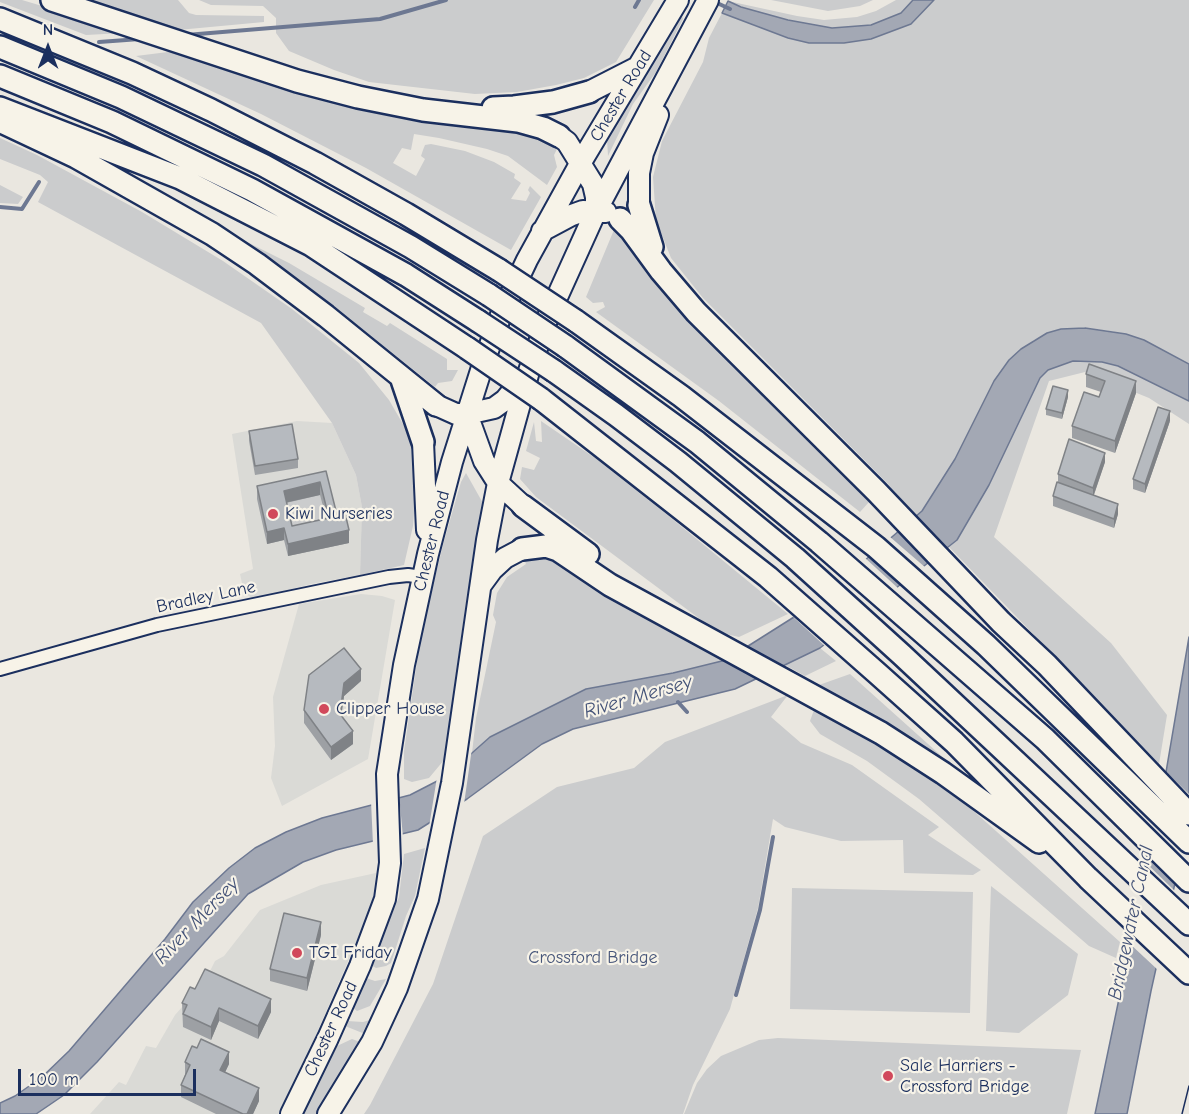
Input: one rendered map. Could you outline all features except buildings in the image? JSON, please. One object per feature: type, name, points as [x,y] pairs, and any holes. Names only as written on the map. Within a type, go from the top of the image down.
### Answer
[{"type":"highway","points":[[52,0],[225,59],[358,97],[423,110],[518,121],[543,128],[567,142],[581,162],[593,184],[597,211]]},
{"type":"highway","name":"Chester Road","points":[[328,1114],[361,1062],[397,988],[428,899],[452,783],[479,587],[498,483],[529,371],[548,317],[597,211],[708,0]]},
{"type":"highway","name":"Chester Road","points":[[291,1114],[328,1038],[380,916],[387,887],[390,852],[387,785],[390,753],[404,664],[428,554],[467,414],[501,315],[542,231],[675,5]]},
{"type":"highway","points":[[0,19],[132,73],[315,163],[499,270],[576,321],[681,396],[846,523],[1153,791],[1189,814]]},
{"type":"highway","points":[[661,271],[639,204],[639,173],[644,153],[697,21]]},
{"type":"highway","points":[[0,47],[121,97],[263,165],[402,242],[489,295],[565,346],[697,442],[819,542],[1045,739],[1189,881]]},
{"type":"highway","points":[[358,97],[437,107],[472,109],[514,107],[553,102],[589,92],[638,66]]},
{"type":"highway","points":[[0,76],[112,122],[252,190],[406,275],[554,371],[616,415],[678,462],[795,558],[1189,924]]},
{"type":"highway","points":[[0,108],[180,178],[311,245],[541,399],[768,577],[878,674],[984,771],[1088,878],[1189,972]]},
{"type":"highway","points":[[0,121],[76,157],[212,234],[257,264],[326,316],[435,405],[456,414],[494,408],[514,391],[529,371]]},
{"type":"highway","points":[[542,231],[583,211],[606,212],[620,219],[632,230],[661,271],[696,312],[876,491],[1000,622],[1047,665],[1153,791],[1189,830]]},
{"type":"highway","points":[[401,377],[423,442],[428,554]]},
{"type":"highway","points":[[467,414],[484,461],[498,483],[523,506],[693,630]]},
{"type":"highway","points":[[479,587],[505,558],[522,549],[546,546],[558,550],[610,585],[881,733],[943,773],[1088,878]]},
{"type":"highway","points":[[1153,791],[1189,842]]},
{"type":"street","name":"Bradley Lane","points":[[0,669],[157,625],[389,577],[408,575],[422,577]]},
{"type":"shaded area","points":[[297,421],[332,423],[356,475],[362,507],[360,575],[311,584],[253,599],[244,592],[240,574],[253,569],[232,434]]},
{"type":"shaded area","points":[[361,594],[395,600],[368,759],[282,806],[271,778],[275,746],[273,697],[299,604]]},
{"type":"shaded area","points":[[376,873],[373,898],[363,927],[302,1067],[278,1114],[90,1114],[119,1082],[126,1085],[146,1046],[156,1048],[175,1015],[205,981],[215,961],[224,956],[260,910],[321,885]]},
{"type":"green space","points":[[0,0],[22,0],[99,23],[123,33],[86,35],[0,2]]},
{"type":"green space","points":[[89,0],[178,0],[189,13],[196,15],[264,16],[264,22],[178,30]]},
{"type":"green space","points":[[199,0],[654,0],[616,62],[584,78],[556,85],[517,92],[475,94],[369,82],[289,51],[276,33],[276,18],[263,6],[211,5]]},
{"type":"green space","points":[[771,0],[873,0],[860,6],[828,11]]},
{"type":"green space","points":[[896,0],[913,0],[901,13],[871,25],[832,28],[788,20],[728,1],[824,20],[857,17],[876,11]]},
{"type":"green space","points":[[934,0],[1189,0],[1189,364],[1144,340],[1103,330],[1061,329],[1034,340],[1009,360],[994,381],[955,459],[922,511],[915,517],[888,484],[703,298],[671,258],[656,220],[653,177],[662,141],[703,62],[709,38],[722,13],[788,38],[911,24]]},
{"type":"green space","points":[[681,13],[683,19],[656,72],[633,104],[608,156],[607,139]]},
{"type":"green space","points":[[176,51],[529,133],[545,140],[557,149],[554,155],[557,167],[547,185],[508,156],[487,149],[414,134],[411,150],[402,148],[393,163],[416,176],[425,159],[421,156],[425,145],[431,144],[465,151],[494,162],[515,174],[514,178],[521,183],[511,199],[526,201],[530,193],[528,190],[530,186],[541,197],[511,250],[366,168],[261,114],[136,56]]},
{"type":"green space","points":[[0,138],[37,155],[142,212],[223,261],[292,309],[359,363],[389,400],[414,443],[416,487],[413,526],[404,565],[360,575],[362,507],[356,475],[332,423],[261,323],[38,202],[48,182],[40,175],[0,159]]},
{"type":"green space","points":[[0,185],[23,197],[18,204],[0,203]]},
{"type":"green space","points":[[616,225],[665,293],[733,367],[805,435],[869,502],[860,512],[719,401],[596,312],[605,307],[603,302],[593,303],[586,297]]},
{"type":"green space","points":[[215,226],[289,263],[365,308],[363,312],[387,326],[390,323],[447,359],[447,370],[458,370],[452,381],[438,383],[435,387],[360,327]]},
{"type":"green space","points":[[1073,361],[1102,362],[1118,366],[1189,401],[1189,424],[1149,398],[1085,372],[1049,381],[994,537],[1111,643],[1167,715],[1159,764],[949,547],[957,540],[989,485],[1040,378],[1048,370]]},
{"type":"green space","points":[[541,421],[595,458],[788,614],[739,637],[726,634],[708,625],[536,497],[520,479],[522,467],[534,470],[540,458],[526,451],[534,422],[536,441],[542,442]]},
{"type":"green space","points":[[466,473],[484,505],[465,609],[444,760],[429,778],[412,782],[404,779],[404,751],[421,634],[444,541],[461,482]]},
{"type":"green space","points":[[320,495],[329,530],[292,539],[284,503]]},
{"type":"green space","points":[[543,556],[562,561],[624,605],[726,660],[673,673],[586,689],[490,737],[472,753],[476,718],[496,622],[493,615],[497,593],[507,577],[526,564],[524,559]]},
{"type":"green space","points":[[820,648],[836,661],[805,676],[785,665]]},
{"type":"green space","points":[[850,674],[986,796],[819,685]]},
{"type":"green space","name":"Crossford Bridge","points":[[788,695],[771,717],[801,743],[852,765],[939,827],[928,835],[981,870],[973,875],[904,873],[903,840],[841,841],[785,827],[773,819],[758,908],[730,1009],[693,1085],[683,1114],[364,1114],[433,984],[483,836],[557,787],[634,768],[665,742]]},
{"type":"green space","points":[[814,710],[903,759],[968,806],[1120,942],[1116,958],[1089,946],[919,799],[867,761],[820,734],[810,721]]},
{"type":"green space","points":[[425,848],[415,896],[391,963],[376,968],[371,965],[399,897],[404,854]]},
{"type":"green space","points":[[991,886],[1078,954],[1068,995],[1019,1033],[986,1031]]},
{"type":"green space","points":[[792,888],[973,892],[970,1013],[790,1009]]},
{"type":"green space","points":[[366,978],[375,981],[386,979],[370,1006],[357,1011],[353,1008]]},
{"type":"green space","points":[[372,1020],[365,1034],[345,1026],[347,1021]]},
{"type":"green space","name":"Sale Harriers - Crossford Bridge","points":[[778,1038],[1081,1050],[1067,1114],[684,1114],[697,1083],[707,1069],[721,1056],[759,1040]]},
{"type":"green space","points":[[352,1039],[360,1042],[317,1114],[303,1114],[337,1046]]},
{"type":"water","points":[[913,0],[934,0],[911,24],[871,39],[844,43],[809,43],[788,38],[722,13],[728,1],[788,20],[832,28],[871,25],[901,13]]},
{"type":"water","name":"River Mersey","points":[[1085,328],[1126,334],[1144,340],[1189,364],[1189,401],[1118,366],[1102,362],[1073,361],[1048,370],[1040,378],[989,485],[957,540],[820,648],[735,689],[573,729],[542,744],[467,799],[418,830],[336,850],[303,862],[248,894],[97,1062],[64,1095],[36,1114],[0,1114],[0,1103],[15,1096],[42,1077],[69,1051],[165,939],[193,902],[229,868],[255,848],[286,832],[322,818],[410,795],[445,777],[490,737],[586,689],[673,673],[726,660],[813,605],[922,511],[955,459],[994,381],[1009,360],[1021,349],[1047,333],[1061,329]]},
{"type":"water","points":[[1189,637],[1189,820],[1151,991],[1127,1114],[1095,1114],[1165,778]]},
{"type":"pier","points":[[889,536],[926,568],[907,584],[870,552]]},
{"type":"pier","points":[[864,557],[899,589],[826,647],[791,615],[811,603]]},
{"type":"pier","points":[[472,748],[464,804],[429,827],[437,777]]},
{"type":"pier","points":[[1164,770],[1189,794],[1189,834],[1177,887],[1146,857]]},
{"type":"pier","points":[[399,794],[403,837],[373,845],[371,801]]},
{"type":"pier","points":[[1145,862],[1176,892],[1159,971],[1129,943]]},
{"type":"waterway","points":[[186,35],[380,19],[446,0]]},
{"type":"waterway","points":[[635,7],[639,0]]},
{"type":"waterway","points":[[715,2],[730,9]]},
{"type":"waterway","points":[[99,42],[140,39]]},
{"type":"waterway","points":[[0,207],[22,209],[39,182]]},
{"type":"waterway","name":"River Mersey","points":[[678,702],[687,712]]},
{"type":"waterway","points":[[736,995],[760,910],[773,837]]},
{"type":"tram line","points":[[1182,1114],[1189,1086]]},
{"type":"place","name":"Kiwi Nurseries","points":[[273,514]]},
{"type":"place","name":"Clipper House","points":[[324,709]]},
{"type":"place","name":"TGI Friday","points":[[297,953]]},
{"type":"place","name":"Sale Harriers - Crossford Bridge","points":[[888,1076]]},
{"type":"water label","name":"Bridgewater Canal","points":[[1131,923]]}]
